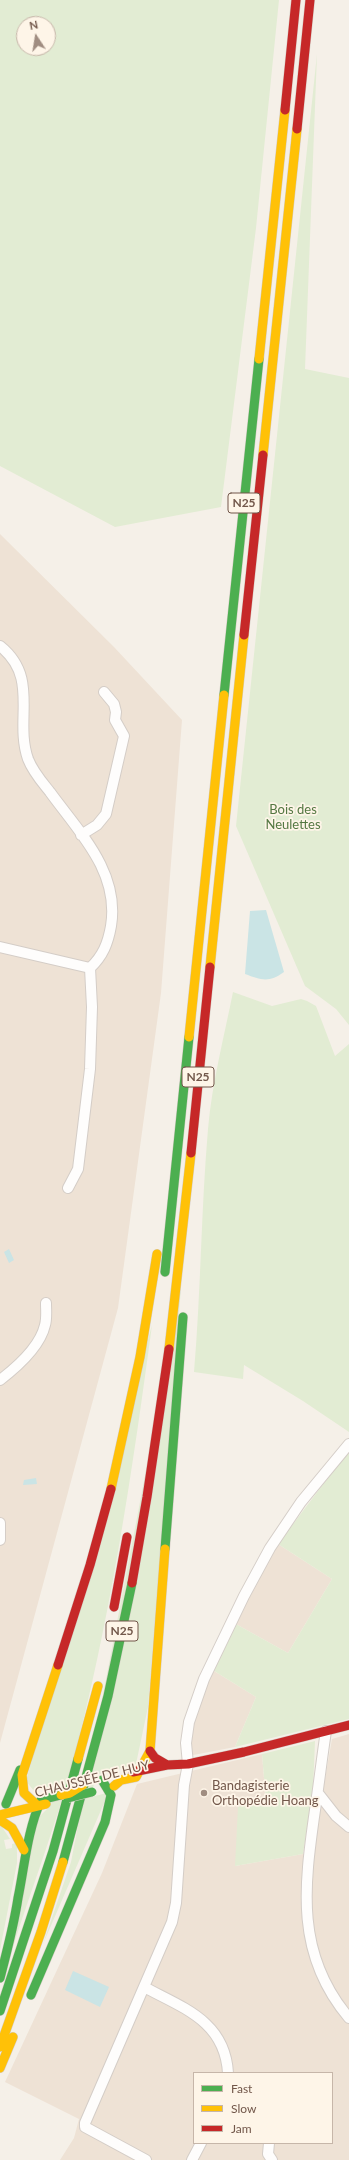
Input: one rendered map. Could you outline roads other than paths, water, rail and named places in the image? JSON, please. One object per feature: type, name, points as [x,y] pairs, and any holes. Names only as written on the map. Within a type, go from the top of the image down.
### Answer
[{"type":"main road","name":"N25","points":[[164,1282],[296,0]]},
{"type":"main road","name":"N25","points":[[0,2047],[37,1945],[66,1856],[87,1783],[112,1677],[133,1577],[152,1467],[186,1201],[310,0]]},
{"type":"main road","points":[[0,1978],[20,1889],[24,1850],[30,1826],[38,1806],[24,1793],[22,1783],[30,1749],[86,1580],[112,1486],[140,1357],[154,1277],[164,1206],[173,1192]]},
{"type":"main road","points":[[186,1201],[191,1215],[186,1284]]},
{"type":"main road","points":[[112,1787],[121,1780],[136,1776],[150,1751],[184,1308]]},
{"type":"main road","name":"N25","points":[[113,1615],[129,1530]]},
{"type":"main road","points":[[0,2011],[55,1844],[100,1676]]},
{"type":"main road","name":"CHAUSSÉE DE HUY","points":[[0,1815],[38,1806],[41,1800],[70,1793],[83,1785],[140,1770],[167,1765],[188,1764],[349,1725]]},
{"type":"main road","points":[[3,1804],[30,1749]]},
{"type":"main road","points":[[150,1751],[159,1761],[167,1765]]},
{"type":"main road","name":"CHAUSSÉE DE HUY","points":[[3,1804],[30,1798],[92,1792],[173,1772],[188,1764]]},
{"type":"main road","points":[[98,1781],[112,1787]]},
{"type":"main road","points":[[105,1822],[111,1813],[124,1783]]},
{"type":"main road","points":[[26,2006],[105,1822],[112,1799],[112,1787]]},
{"type":"main road","points":[[0,1820],[12,1828],[24,1850]]},
{"type":"main road","points":[[0,2068],[18,2027]]},
{"type":"street","points":[[0,646],[15,664],[24,684],[23,735],[31,764],[82,835],[104,870],[110,888],[112,907],[110,930],[105,950],[98,961],[90,968]]},
{"type":"street","points":[[82,835],[97,825],[106,814],[124,736],[115,720],[116,712],[114,704],[104,692]]},
{"type":"street","points":[[0,947],[90,968]]},
{"type":"street","points":[[68,1188],[78,1169],[90,1069],[92,1007],[90,968]]},
{"type":"street","points":[[0,1380],[21,1362],[37,1342],[45,1326],[46,1303]]},
{"type":"street","points":[[146,2160],[86,2127],[86,2118],[172,1922],[176,1903],[184,1785],[188,1764],[186,1743],[193,1711],[204,1679],[247,1590],[270,1548],[293,1513],[349,1444]]},
{"type":"street","points":[[0,1522],[0,1540]]},
{"type":"street","points":[[326,1731],[307,1874],[305,1902],[308,1925],[321,1974],[348,2017]]},
{"type":"street","points":[[318,1793],[336,1816],[349,1827]]},
{"type":"street","points":[[144,1987],[192,2012],[209,2026],[219,2039],[224,2050],[228,2072]]},
{"type":"street","points":[[192,2160],[200,2144]]},
{"type":"street","points":[[269,2144],[268,2154],[272,2160]]},
{"type":"water","points":[[266,910],[284,972],[274,978],[260,979],[245,974],[250,911]]},
{"type":"water","points":[[9,1249],[14,1260],[9,1263],[4,1252]]},
{"type":"water","points":[[36,1478],[37,1484],[23,1485],[24,1480]]},
{"type":"water","points":[[73,1971],[109,1987],[100,2007],[65,1990]]},
{"type":"place","name":"Bandagisterie Orthopédie Hoang","points":[[204,1793]]},
{"type":"park label","name":"Bois des Neulettes","points":[[293,818]]}]
